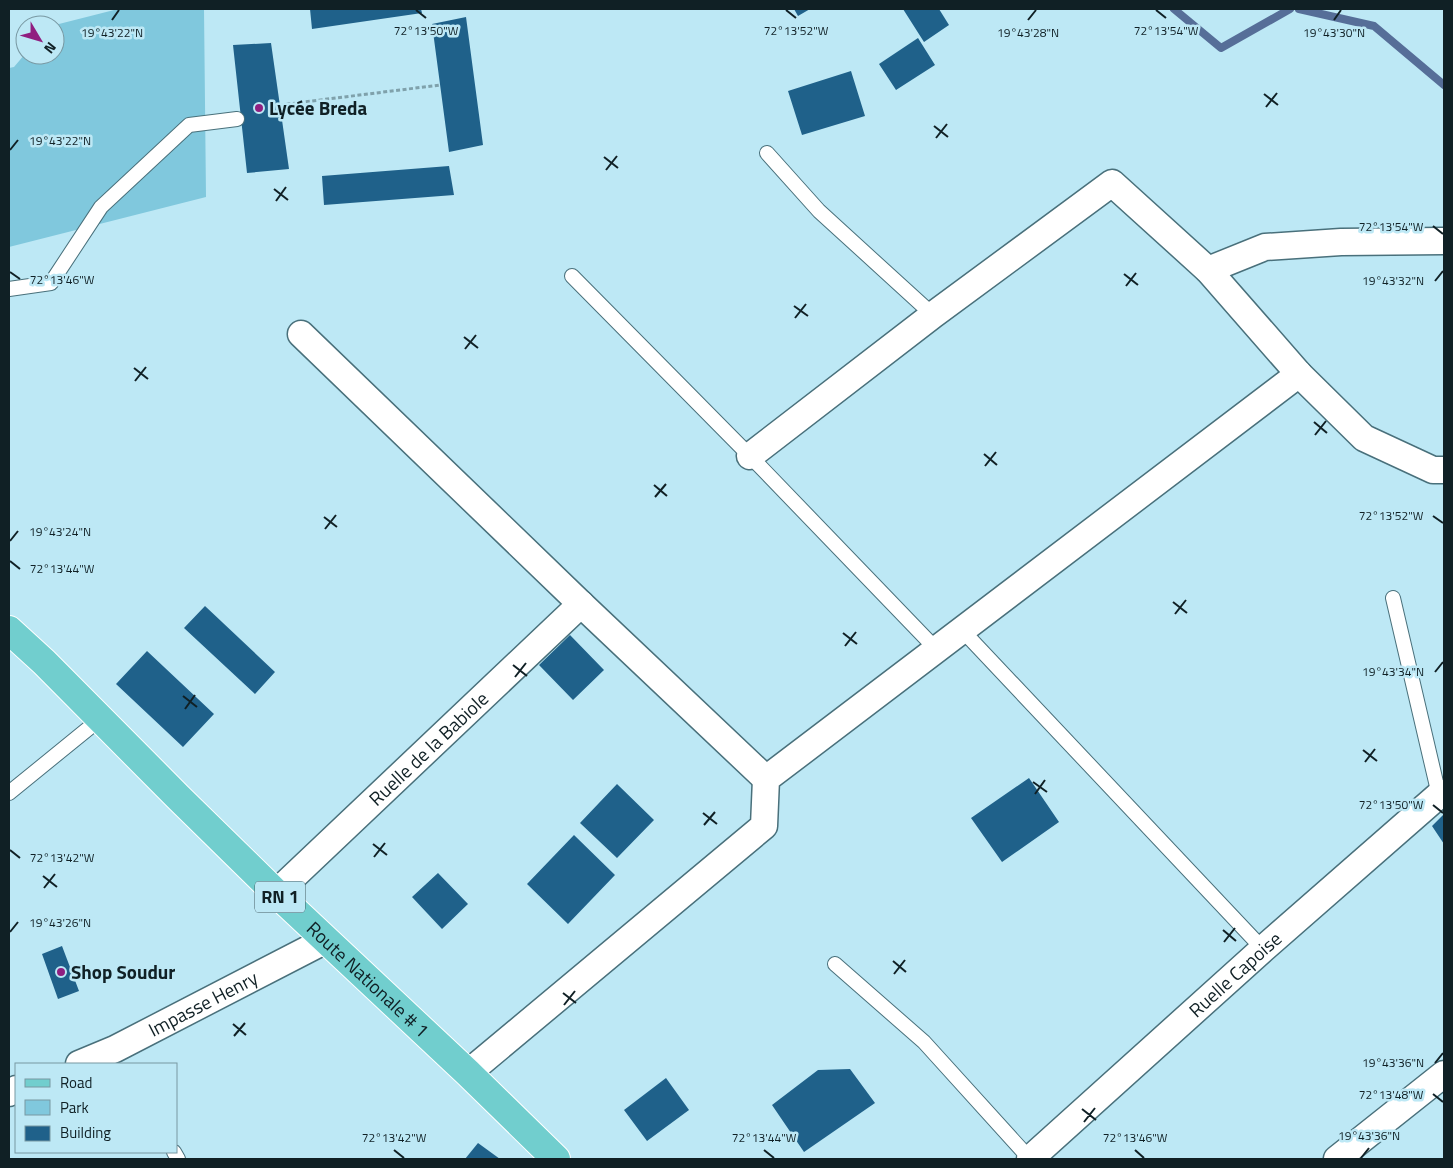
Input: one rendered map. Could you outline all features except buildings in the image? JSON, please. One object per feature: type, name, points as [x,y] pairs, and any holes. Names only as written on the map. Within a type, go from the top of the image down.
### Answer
[{"type":"main road","name":"Route Nationale # 1","points":[[9,630],[44,662],[276,893],[468,1073],[556,1159]]},
{"type":"street","points":[[750,456],[934,315],[1112,183],[1208,270],[1299,374],[1364,438],[1433,470],[1444,470]]},
{"type":"street","points":[[1208,270],[1265,247],[1341,242],[1444,241]]},
{"type":"street","points":[[301,334],[766,779],[764,826],[468,1073]]},
{"type":"street","points":[[766,779],[1299,374]]},
{"type":"street","name":"Ruelle de la Babiole","points":[[276,893],[581,604]]},
{"type":"street","name":"Ruelle Capoise","points":[[1030,1159],[1263,948],[1442,794]]},
{"type":"street","name":"Impasse Henry","points":[[84,1063],[120,1057],[326,940]]},
{"type":"street","points":[[1337,1159],[1444,1074]]},
{"type":"lane","points":[[9,289],[51,283],[101,207],[189,125],[236,119]]},
{"type":"lane","points":[[767,152],[820,211],[934,315]]},
{"type":"lane","points":[[572,276],[750,456],[937,650]]},
{"type":"lane","points":[[1393,598],[1442,794]]},
{"type":"lane","points":[[962,630],[1263,948]]},
{"type":"lane","points":[[9,793],[100,719]]},
{"type":"lane","points":[[835,964],[924,1042],[1030,1159]]},
{"type":"path","points":[[280,105],[440,85]]},
{"type":"green space","points":[[118,9],[204,9],[206,197],[9,247],[9,68],[16,65],[65,65],[65,22]]},
{"type":"waterway","points":[[1174,9],[1221,48],[1290,9]]},
{"type":"waterway","points":[[1299,9],[1374,26],[1444,85]]},
{"type":"place","name":"Lycée Breda","points":[[259,108]]},
{"type":"place","name":"Shop Soudur","points":[[61,972]]}]
